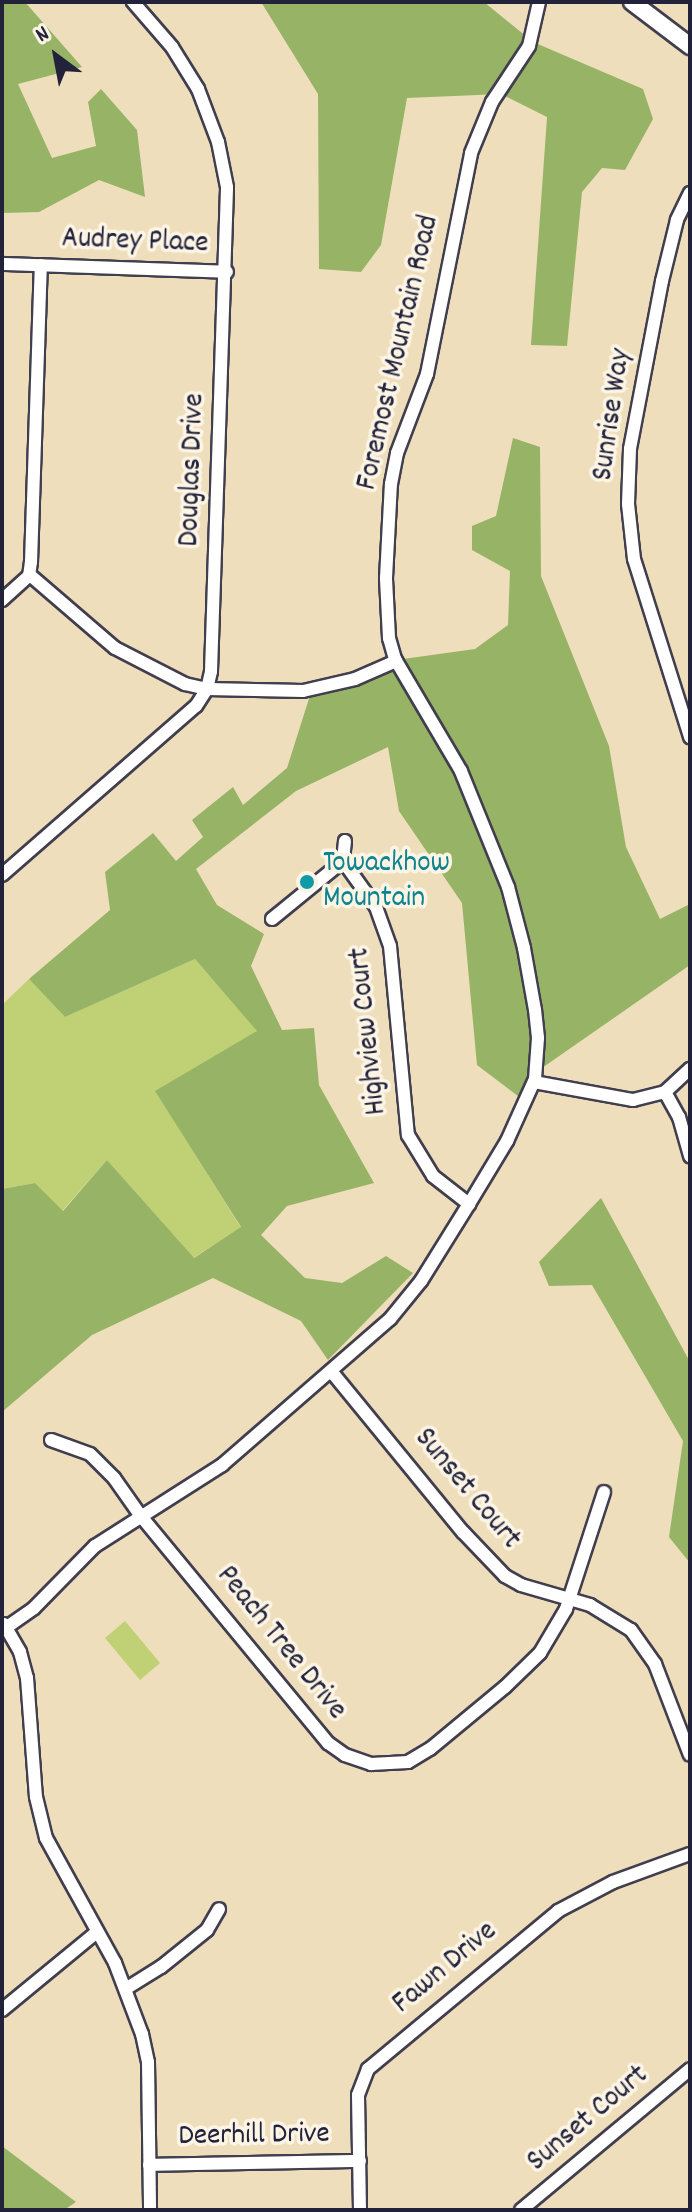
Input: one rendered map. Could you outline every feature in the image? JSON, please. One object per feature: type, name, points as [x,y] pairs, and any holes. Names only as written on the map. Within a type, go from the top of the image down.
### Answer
[{"type":"street","name":"Douglas Drive","points":[[133,2],[187,68],[210,116],[227,187],[216,581],[207,689]]},
{"type":"street","name":"Foremost Mountain Road","points":[[4,1624],[34,1608],[95,1546],[222,1465],[331,1371],[408,1298],[507,1141],[534,1082],[538,1038],[535,1010],[524,948],[508,887],[493,841],[461,771],[396,661],[389,638],[386,578],[391,484],[397,453],[427,374],[471,153],[492,102],[529,46],[539,2]]},
{"type":"street","points":[[632,2],[690,46]]},
{"type":"street","name":"Sunrise Way","points":[[690,193],[677,220],[662,281],[630,449],[628,504],[634,559],[690,737]]},
{"type":"street","name":"Audrey Place","points":[[2,264],[227,272]]},
{"type":"street","points":[[2,600],[30,575],[41,265]]},
{"type":"street","points":[[30,575],[115,648],[185,684],[207,689],[303,691],[355,679],[396,661]]},
{"type":"street","points":[[2,875],[196,706],[207,689]]},
{"type":"street","points":[[272,919],[343,861],[345,841]]},
{"type":"street","name":"Highview Court","points":[[343,861],[376,907],[390,946],[408,1135],[433,1176],[469,1204]]},
{"type":"street","points":[[534,1082],[619,1100],[647,1098],[665,1092],[690,1069]]},
{"type":"street","points":[[665,1092],[679,1117],[690,1156]]},
{"type":"street","name":"Sunset Court","points":[[331,1371],[463,1532],[505,1576],[521,1585],[569,1597],[609,1614],[641,1640],[655,1664],[690,1755]]},
{"type":"street","name":"Peach Tree Drive","points":[[51,1440],[90,1454],[115,1479],[140,1515],[328,1743],[345,1755],[371,1764],[408,1762],[430,1749],[505,1687],[552,1636],[569,1597],[604,1492]]},
{"type":"street","points":[[4,1624],[20,1652],[27,1678],[40,1818],[55,1856],[127,1988],[148,2062],[150,2210]]},
{"type":"street","name":"Fawn Drive","points":[[360,2210],[359,2088],[364,2075],[378,2060],[558,1911],[613,1882],[690,1854]]},
{"type":"street","points":[[127,1988],[161,1967],[207,1930],[219,1909]]},
{"type":"street","points":[[2,2010],[97,1932]]},
{"type":"street","name":"Sunset Court","points":[[521,2210],[690,2069]]},
{"type":"street","name":"Deerhill Drive","points":[[149,2165],[360,2161]]},
{"type":"green space","points":[[2,2],[25,2],[82,67],[18,84],[52,158],[96,146],[88,102],[101,89],[137,130],[145,197],[99,180],[39,212],[2,213]]},
{"type":"green space","points":[[261,2],[484,2],[533,42],[643,89],[653,119],[625,170],[602,168],[582,192],[567,346],[531,345],[547,117],[501,94],[407,98],[381,245],[361,272],[319,269],[318,94]]},
{"type":"green space","points":[[513,438],[540,447],[541,576],[609,746],[626,847],[660,919],[690,904],[690,965],[542,1068],[527,1103],[477,1065],[462,903],[399,811],[388,747],[296,791],[196,869],[217,905],[264,934],[251,966],[282,1030],[314,1028],[319,1085],[374,1183],[287,1206],[261,1235],[305,1278],[342,1283],[386,1256],[413,1273],[328,1360],[301,1321],[213,1278],[92,1335],[2,1412],[2,1189],[35,1183],[63,1211],[107,1160],[194,1258],[241,1227],[155,1091],[257,1031],[195,959],[65,1017],[29,979],[110,910],[105,872],[153,833],[176,861],[203,837],[192,820],[233,787],[243,805],[287,768],[313,686],[396,660],[475,649],[508,625],[510,571],[472,550],[472,526],[496,516]]},
{"type":"green space","points":[[195,959],[258,1031],[156,1091],[241,1228],[193,1258],[107,1160],[62,1211],[35,1183],[2,1189],[2,1005],[29,979],[65,1017]]},
{"type":"green space","points":[[601,1198],[690,1362],[690,1563],[669,1537],[683,1441],[592,1285],[549,1286],[539,1262]]},
{"type":"green space","points":[[125,1621],[160,1663],[140,1680],[105,1638]]},
{"type":"green space","points":[[2,2146],[76,2202],[64,2210],[2,2210]]},
{"type":"place","name":"Towackhow Mountain","points":[[307,882]]}]
